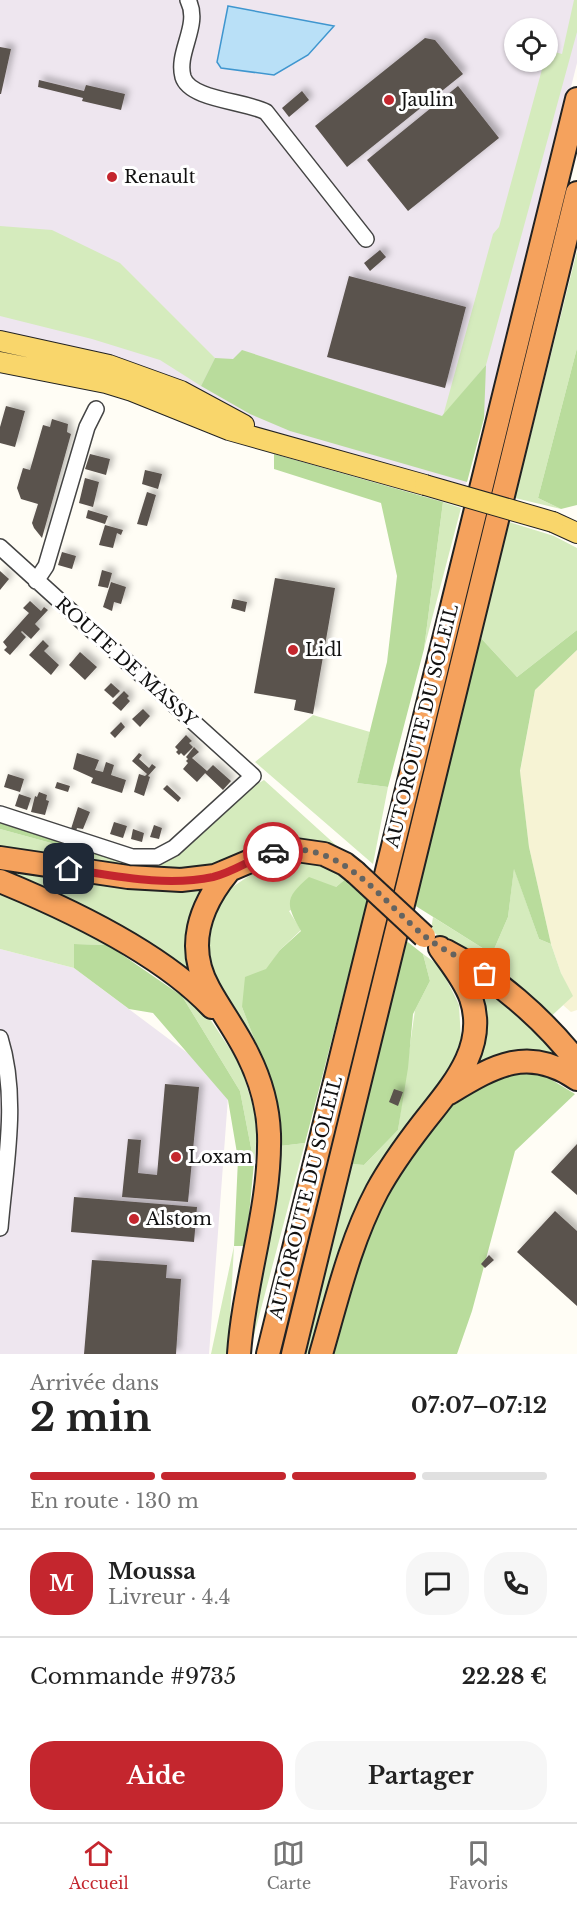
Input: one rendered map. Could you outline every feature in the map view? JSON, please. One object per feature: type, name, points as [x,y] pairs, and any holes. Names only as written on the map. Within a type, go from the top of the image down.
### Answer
[{"type":"highway","name":"AUTOROUTE DU SOLEIL","points":[[268,1354],[577,99]]},
{"type":"highway","name":"AUTOROUTE DU SOLEIL","points":[[293,1354],[577,192]]},
{"type":"highway","points":[[0,858],[165,881],[193,880],[228,872],[267,854],[296,850],[324,854],[345,864],[355,872],[432,942],[465,985],[473,1005],[475,1020],[469,1054],[448,1094],[402,1152],[369,1207],[356,1236],[321,1354]]},
{"type":"highway","points":[[228,872],[203,909],[198,927],[198,950],[205,981],[248,1054],[259,1080],[269,1132],[266,1187],[244,1310],[239,1354]]},
{"type":"highway","points":[[0,881],[75,915],[137,950],[196,992],[235,1033]]},
{"type":"highway","points":[[432,942],[485,974],[542,1024],[577,1062]]},
{"type":"highway","points":[[448,1094],[495,1067],[519,1062],[551,1066],[577,1079]]},
{"type":"main road","points":[[0,341],[109,365],[181,391],[278,443]]},
{"type":"main road","points":[[0,362],[106,383],[132,391],[229,430],[553,522],[577,532]]},
{"type":"main road","points":[[553,522],[577,516]]},
{"type":"main road","points":[[553,522],[577,526]]},
{"type":"street","points":[[188,0],[192,20],[182,64],[183,78],[189,87],[201,94],[255,107],[266,112],[366,239]]},
{"type":"street","points":[[36,580],[46,566],[87,427],[96,409]]},
{"type":"street","name":"ROUTE DE MASSY","points":[[0,547],[253,776],[174,848],[157,857],[132,857],[0,814]]},
{"type":"street","points":[[0,1038],[10,1082],[10,1114],[0,1228]]},
{"type":"shaded area","points":[[0,0],[577,0],[577,63],[504,355],[462,499],[0,341]]},
{"type":"shaded area","points":[[577,650],[577,1010],[571,1012],[563,1005],[572,996],[551,944],[529,847],[520,772],[535,690]]},
{"type":"shaded area","points":[[0,949],[74,968],[229,1084],[209,1354],[0,1354]]},
{"type":"green space","points":[[574,0],[577,0],[577,32],[486,365],[443,416],[493,234],[499,227],[541,72],[558,72],[558,53],[562,54]]},
{"type":"green space","points":[[0,226],[52,230],[120,263],[215,358],[201,386],[160,360],[92,339],[0,316]]},
{"type":"green space","points":[[577,251],[577,348],[538,498],[561,509],[515,498]]},
{"type":"green space","points":[[577,348],[577,505],[561,509],[538,498]]},
{"type":"green space","points":[[242,350],[442,416],[486,365],[484,418],[467,482],[290,431],[250,414],[201,386],[215,358],[233,359]]},
{"type":"green space","points":[[274,454],[443,502],[424,649],[388,787],[357,783],[387,662],[397,576],[381,503],[274,469]]},
{"type":"green space","points":[[443,502],[461,508],[424,649]]},
{"type":"green space","points":[[509,522],[554,536],[577,548],[577,630],[517,677],[479,636]]},
{"type":"green space","points":[[577,630],[577,650],[535,690],[520,771],[529,847],[551,944],[539,939],[514,869],[508,917],[492,954],[411,903],[479,636],[517,677]]},
{"type":"green space","points":[[313,715],[370,732],[357,783],[388,787],[373,864],[255,762]]},
{"type":"green space","points":[[264,780],[349,857],[313,841],[294,840],[216,866],[156,874],[158,864],[247,790]]},
{"type":"green space","points":[[0,821],[158,864],[156,874],[83,862],[128,864],[0,829]]},
{"type":"green space","points":[[0,829],[132,865],[83,862],[0,847]]},
{"type":"green space","points":[[292,861],[326,867],[349,876],[336,887],[289,911],[301,930],[280,950],[242,1007],[254,1038],[217,982],[207,951],[210,915],[225,892],[258,870]]},
{"type":"green space","points":[[0,864],[203,888],[191,922],[196,982],[0,874]]},
{"type":"green space","points":[[514,868],[539,939],[551,944],[561,973],[573,996],[545,1022],[431,930],[433,917],[492,954],[508,917]]},
{"type":"green space","points":[[349,876],[369,896],[305,1143],[280,1146],[273,1088],[242,1007],[245,977],[266,969],[280,950],[301,931],[292,914],[290,901],[301,884],[309,877],[336,887]]},
{"type":"green space","points":[[0,890],[108,945],[74,944],[74,968],[0,949]]},
{"type":"green space","points":[[404,939],[423,954],[430,981],[413,1014],[408,1068],[398,1130],[364,1165],[351,1164]]},
{"type":"green space","points":[[74,944],[108,945],[182,996],[240,1091],[254,1163],[246,1246],[234,1246],[238,1159],[228,1100],[153,1013],[129,1009],[74,968]]},
{"type":"green space","points":[[423,954],[440,966],[459,1005],[461,1040],[452,1072],[354,1217],[334,1266],[324,1321],[313,1354],[304,1354],[351,1164],[364,1165],[398,1130],[415,1010],[430,981]]},
{"type":"green space","points":[[467,972],[533,1031],[565,1064],[470,1073]]},
{"type":"green space","points":[[182,996],[210,1019],[240,1064],[258,1123],[254,1163],[240,1091]]},
{"type":"green space","points":[[510,1073],[542,1074],[575,1094],[515,1151],[472,1311],[457,1354],[332,1354],[377,1209],[417,1140],[470,1088]]},
{"type":"green space","points":[[305,1143],[249,1354],[249,1330],[280,1146]]},
{"type":"green space","points":[[234,1246],[228,1354],[211,1354]]},
{"type":"water","points":[[228,6],[334,26],[308,55],[274,75],[221,68],[217,62]]},
{"type":"building","name":"Jaulin","points":[[425,38],[435,40],[463,74],[347,167],[315,126]]},
{"type":"building","points":[[0,47],[11,49],[1,94],[0,94]]},
{"type":"building","points":[[39,80],[84,91],[86,85],[125,94],[121,110],[38,87]]},
{"type":"building","points":[[458,86],[499,138],[408,211],[367,160]]},
{"type":"building","points":[[302,91],[309,100],[289,117],[282,108]]},
{"type":"building","points":[[380,250],[386,257],[370,271],[364,263]]},
{"type":"building","points":[[349,276],[466,307],[445,388],[327,357]]},
{"type":"building","points":[[6,406],[25,411],[15,447],[0,443],[0,427]]},
{"type":"building","points":[[52,419],[68,424],[67,432],[71,434],[42,538],[32,523],[38,504],[21,499],[17,488],[23,468],[30,470],[43,425],[50,427]]},
{"type":"building","points":[[90,454],[110,459],[106,475],[85,469]]},
{"type":"building","points":[[145,470],[162,474],[158,489],[142,484]]},
{"type":"building","points":[[85,478],[99,482],[93,507],[79,503]]},
{"type":"building","points":[[147,492],[156,495],[147,526],[137,524]]},
{"type":"building","points":[[88,510],[108,516],[105,524],[86,518]]},
{"type":"building","points":[[105,525],[123,530],[121,535],[117,533],[113,548],[99,545]]},
{"type":"building","points":[[62,552],[76,556],[72,569],[58,565]]},
{"type":"building","points":[[102,570],[112,573],[108,588],[98,586]]},
{"type":"building","points":[[0,571],[9,579],[0,590]]},
{"type":"building","name":"Lidl","points":[[275,578],[335,588],[313,714],[294,710],[296,700],[254,693]]},
{"type":"building","points":[[111,582],[126,587],[121,604],[114,602],[112,611],[103,607]]},
{"type":"building","points":[[233,599],[247,602],[245,612],[231,608]]},
{"type":"building","points":[[30,601],[41,611],[44,607],[48,610],[35,624],[40,629],[31,639],[21,632],[26,637],[10,655],[4,650],[7,647],[3,642],[29,613],[23,608]]},
{"type":"building","points":[[43,640],[49,646],[44,651],[59,665],[51,675],[29,655]]},
{"type":"building","points":[[80,652],[97,667],[85,680],[69,665]]},
{"type":"building","points":[[111,683],[120,691],[113,698],[104,690]]},
{"type":"building","points":[[124,691],[130,701],[121,711],[112,703]]},
{"type":"building","points":[[143,709],[150,716],[140,727],[132,719]]},
{"type":"building","points":[[121,722],[125,727],[115,738],[110,733]]},
{"type":"building","points":[[186,735],[192,741],[189,743],[193,747],[184,756],[181,753],[179,755],[175,747]]},
{"type":"building","points":[[194,747],[199,752],[192,758],[207,771],[197,782],[183,769],[188,763],[186,757]]},
{"type":"building","points":[[77,753],[99,760],[95,770],[103,772],[106,762],[114,765],[111,775],[126,780],[122,793],[91,783],[93,778],[73,769]]},
{"type":"building","points":[[139,753],[142,755],[139,759],[149,768],[152,764],[156,767],[148,776],[150,777],[144,796],[134,792],[139,774],[145,776],[147,774],[132,761]]},
{"type":"building","points":[[213,765],[231,781],[223,790],[205,773]]},
{"type":"building","points":[[8,774],[24,779],[20,792],[4,787]]},
{"type":"building","points":[[57,782],[70,786],[68,792],[55,788]]},
{"type":"building","points":[[167,785],[181,798],[178,802],[163,789]]},
{"type":"building","points":[[39,792],[47,795],[46,800],[49,801],[45,815],[31,812],[35,796],[37,797]]},
{"type":"building","points":[[19,794],[31,798],[27,810],[15,806]]},
{"type":"building","points":[[78,807],[90,812],[83,829],[77,828],[75,834],[70,832]]},
{"type":"building","points":[[114,822],[127,826],[123,838],[110,834]]},
{"type":"building","points":[[154,825],[162,828],[159,839],[150,837]]},
{"type":"building","points":[[133,829],[144,833],[142,842],[131,839]]},
{"type":"building","name":"Loxam","points":[[165,1084],[199,1087],[188,1202],[122,1197],[128,1139],[141,1140],[138,1173],[157,1175]]},
{"type":"building","points":[[394,1089],[403,1092],[398,1106],[389,1102]]},
{"type":"building","points":[[577,1144],[577,1195],[551,1172]]},
{"type":"building","name":"Alstom","points":[[74,1197],[197,1207],[194,1242],[71,1232]]},
{"type":"building","points":[[555,1211],[577,1231],[577,1306],[517,1252]]},
{"type":"building","points":[[489,1255],[494,1260],[485,1268],[481,1264]]},
{"type":"building","points":[[92,1260],[167,1265],[166,1278],[181,1279],[176,1354],[84,1354]]},
{"type":"way so far","points":[[273,852],[312,851],[345,864],[424,936],[485,974]]},
{"type":"place","name":"Jaulin","points":[[389,100]]},
{"type":"place","name":"Renault","points":[[112,177]]},
{"type":"place","name":"Lidl","points":[[293,650]]},
{"type":"place","name":"Loxam","points":[[176,1157]]},
{"type":"place","name":"Alstom","points":[[134,1219]]},
{"type":"route","points":[[69,869],[165,881],[193,880],[228,872],[273,852]]}]
